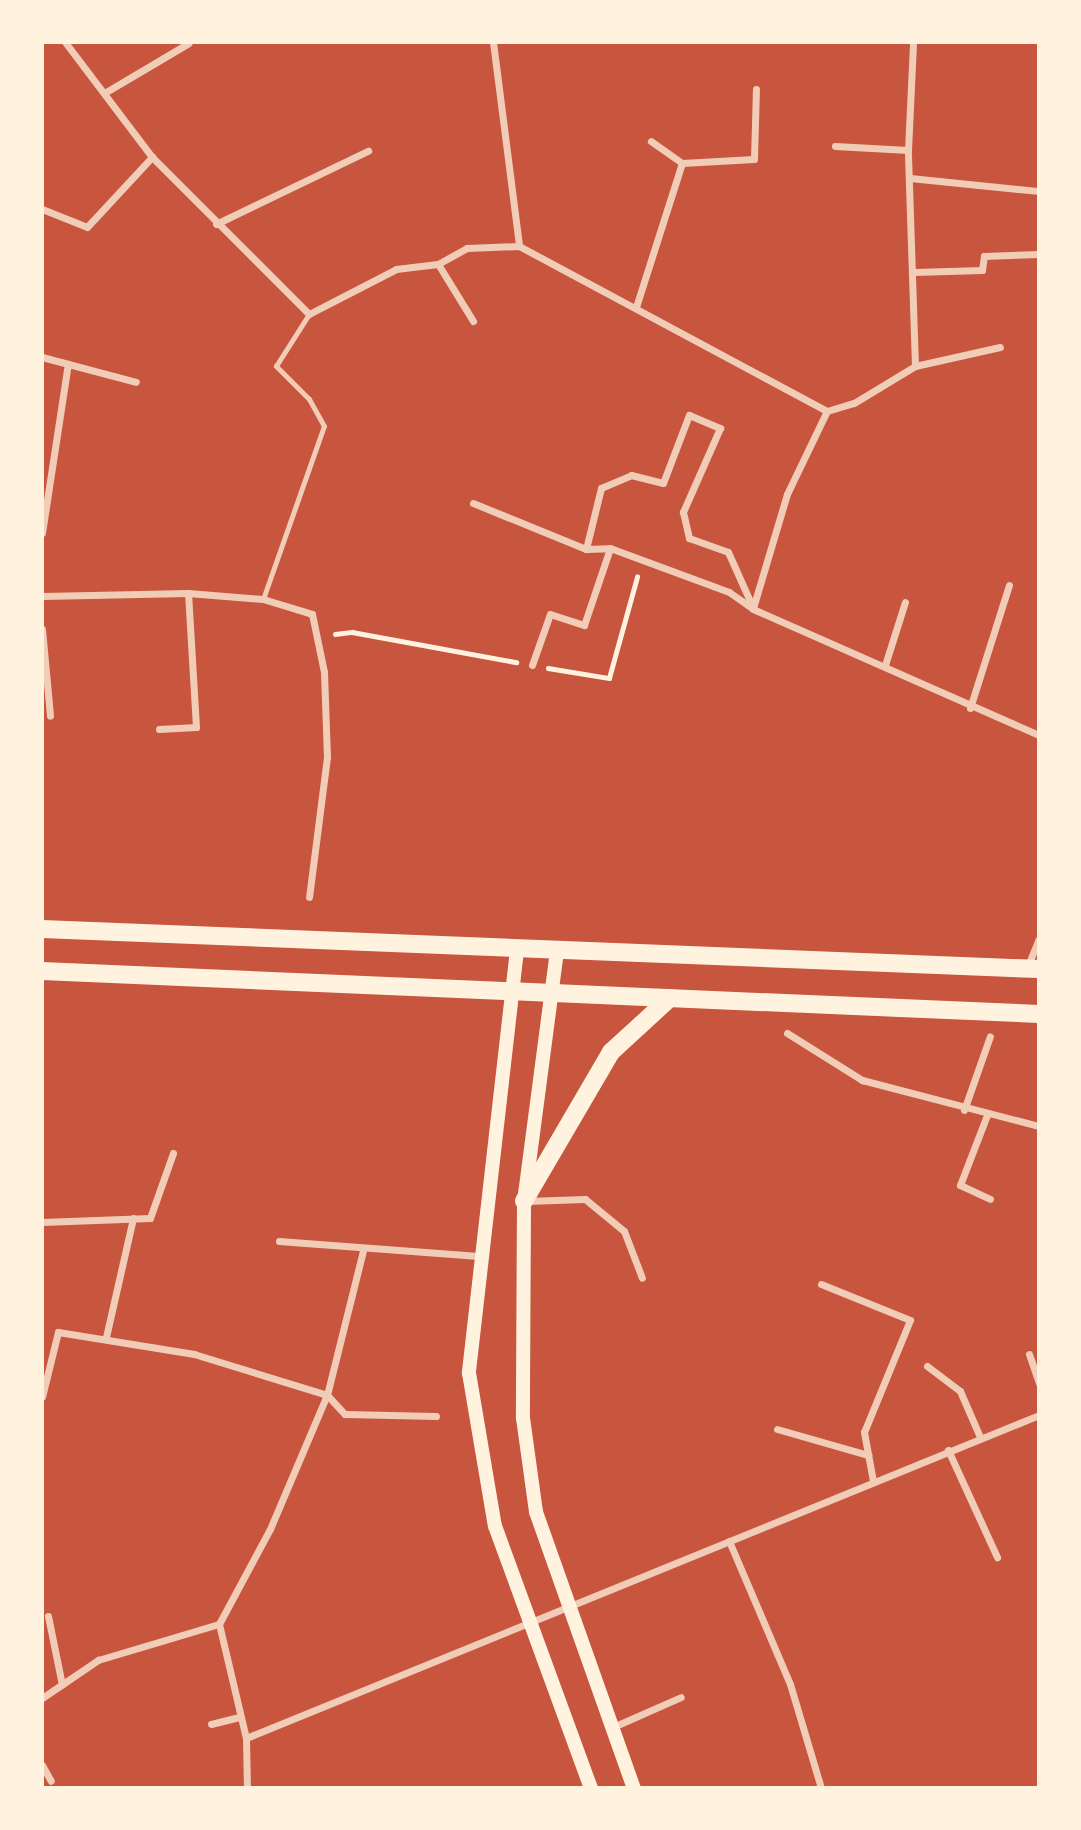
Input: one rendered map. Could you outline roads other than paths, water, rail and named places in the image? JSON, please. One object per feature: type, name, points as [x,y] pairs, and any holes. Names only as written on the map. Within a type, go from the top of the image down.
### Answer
[{"type":"main road","points":[[42,929],[1033,969]]},
{"type":"main road","points":[[517,950],[478,1256],[468,1373],[477,1450],[495,1526],[591,1788]]},
{"type":"main road","points":[[557,951],[524,1201],[523,1418],[536,1512],[566,1608],[634,1788]]},
{"type":"main road","points":[[42,971],[1039,1014]]},
{"type":"main road","points":[[524,1201],[611,1052],[670,998]]},
{"type":"street","points":[[65,42],[87,77],[106,92],[152,157],[216,224],[309,314],[396,269],[438,264],[467,247],[519,246],[827,411],[854,403],[915,366],[1000,347]]},
{"type":"street","points":[[493,42],[519,246]]},
{"type":"street","points":[[913,42],[908,150],[915,366]]},
{"type":"street","points":[[106,92],[190,43]]},
{"type":"street","points":[[651,141],[682,163],[754,159],[756,89]]},
{"type":"street","points":[[835,146],[908,150]]},
{"type":"street","points":[[216,224],[368,151]]},
{"type":"street","points":[[42,209],[87,227],[152,157]]},
{"type":"street","points":[[636,307],[682,163]]},
{"type":"street","points":[[910,178],[1039,191]]},
{"type":"street","points":[[914,272],[982,270],[984,256],[1039,254]]},
{"type":"street","points":[[438,264],[473,321]]},
{"type":"street","points":[[42,357],[136,382]]},
{"type":"street","points":[[42,533],[68,364]]},
{"type":"street","points":[[753,609],[787,494],[827,411]]},
{"type":"street","points":[[586,549],[601,488],[631,475],[663,483],[690,415],[720,428],[683,512],[690,538],[728,552],[753,609]]},
{"type":"street","points":[[42,468],[52,470]]},
{"type":"street","points":[[473,503],[586,549],[610,548],[729,592],[753,609],[885,665],[970,708],[1039,735]]},
{"type":"street","points":[[532,665],[550,614],[584,625],[610,548]]},
{"type":"street","points":[[970,708],[1009,585]]},
{"type":"street","points":[[159,729],[197,727],[188,593]]},
{"type":"street","points":[[42,596],[188,593],[263,599],[312,614],[317,637],[327,757],[309,897]]},
{"type":"street","points":[[885,665],[905,602]]},
{"type":"street","points":[[42,629],[50,716]]},
{"type":"street","points":[[1033,969],[1039,939]]},
{"type":"street","points":[[787,1033],[862,1080],[964,1110],[1039,1126]]},
{"type":"street","points":[[964,1110],[990,1035]]},
{"type":"street","points":[[987,1115],[960,1185],[990,1199]]},
{"type":"street","points":[[42,1222],[150,1218],[173,1153]]},
{"type":"street","points":[[524,1201],[585,1199],[624,1231],[642,1278]]},
{"type":"street","points":[[106,1337],[133,1218]]},
{"type":"street","points":[[279,1241],[363,1251],[478,1256]]},
{"type":"street","points":[[247,1788],[246,1738],[219,1624],[270,1529],[327,1395],[363,1251]]},
{"type":"street","points":[[821,1284],[910,1320],[864,1432],[873,1482]]},
{"type":"street","points":[[42,1398],[58,1332],[106,1337],[194,1354],[327,1395],[345,1414],[436,1416]]},
{"type":"street","points":[[1029,1354],[1039,1383]]},
{"type":"street","points":[[927,1366],[960,1391],[980,1437]]},
{"type":"street","points":[[246,1738],[980,1437],[1039,1416]]},
{"type":"street","points":[[777,1429],[868,1455]]},
{"type":"street","points":[[948,1450],[997,1557]]},
{"type":"street","points":[[729,1541],[790,1684],[821,1788]]},
{"type":"street","points":[[48,1616],[62,1685]]},
{"type":"street","points":[[42,1699],[98,1660],[219,1624]]},
{"type":"street","points":[[612,1728],[681,1697]]},
{"type":"street","points":[[211,1724],[239,1717]]},
{"type":"street","points":[[42,1765],[51,1781]]},
{"type":"lane","points":[[263,599],[324,426],[309,399],[276,366],[309,314]]}]
